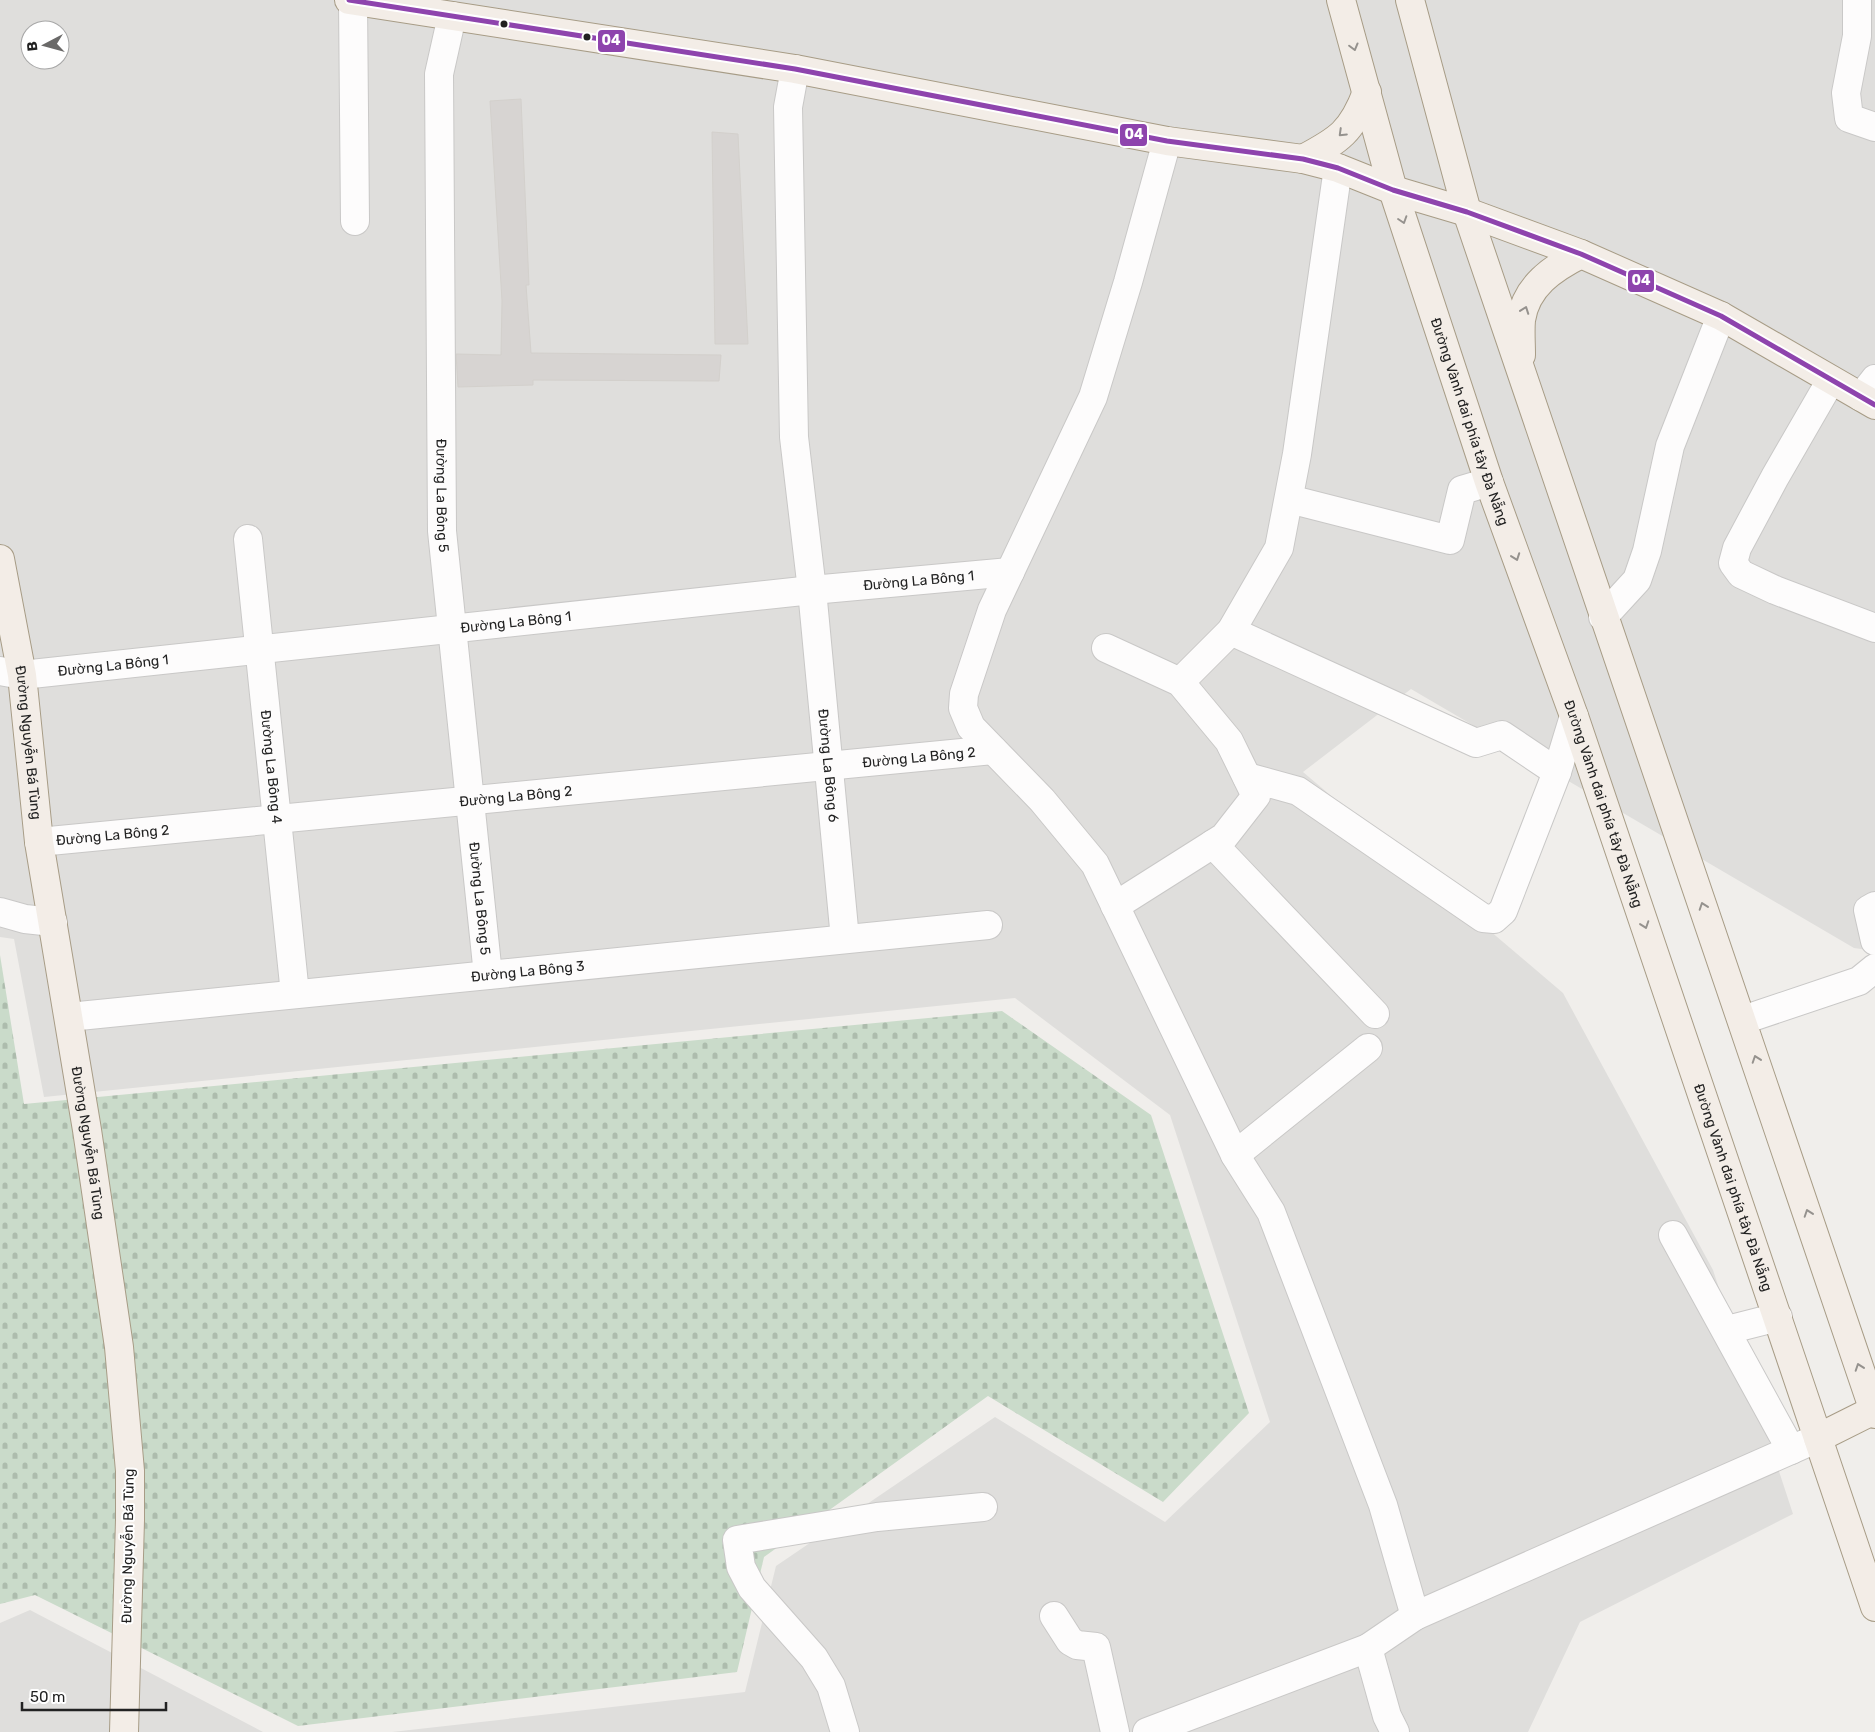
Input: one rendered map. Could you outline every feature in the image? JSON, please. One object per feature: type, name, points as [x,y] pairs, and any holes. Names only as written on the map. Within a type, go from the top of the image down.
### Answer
[{"type":"main road","points":[[351,0],[795,69],[1167,141],[1302,159],[1338,168],[1393,190],[1467,212],[1581,254],[1721,316],[1831,380],[1870,394]]},
{"type":"main road","name":"Đường Vành đai phía tây Đà Nẵng","points":[[1341,0],[1393,190],[1489,482],[1574,716],[1875,1606]]},
{"type":"main road","points":[[1410,0],[1467,212],[1603,617],[1743,1020],[1875,1411],[1818,1438]]},
{"type":"main road","points":[[1302,159],[1331,144],[1344,132],[1357,117],[1367,92]]},
{"type":"main road","points":[[1522,376],[1521,319],[1530,296],[1546,275],[1558,266],[1581,254]]},
{"type":"main road","name":"Đường Nguyễn Bá Tùng","points":[[0,559],[11,673],[88,1130],[119,1347],[130,1472],[124,1732]]},
{"type":"street","points":[[351,0],[355,221]]},
{"type":"street","points":[[1857,0],[1857,36],[1846,94],[1849,118],[1875,127]]},
{"type":"street","name":"Đường La Bông 5","points":[[452,16],[439,74],[442,531],[488,975]]},
{"type":"street","name":"Đường La Bông 6","points":[[795,69],[788,107],[794,437],[812,590],[845,939]]},
{"type":"street","points":[[1167,141],[1128,282],[1093,397],[992,610],[963,701],[966,716],[971,727],[1042,800],[1095,864],[1235,1155],[1271,1212],[1383,1505],[1415,1616]]},
{"type":"street","points":[[1180,682],[1231,631],[1279,548],[1289,499],[1338,168]]},
{"type":"street","points":[[1603,617],[1637,580],[1646,551],[1670,446],[1721,316]]},
{"type":"street","points":[[1831,380],[1775,477],[1737,548],[1733,563],[1741,574],[1775,590],[1875,628]]},
{"type":"street","points":[[1289,499],[1450,540],[1462,490],[1489,482]]},
{"type":"street","name":"Đường La Bông 4","points":[[248,539],[295,994]]},
{"type":"street","name":"Đường La Bông 1","points":[[11,673],[260,650],[812,590],[1010,572]]},
{"type":"street","points":[[1231,631],[1476,743],[1502,735],[1557,772]]},
{"type":"street","points":[[1106,648],[1180,682],[1229,741],[1256,796],[1224,837],[1115,906]]},
{"type":"street","points":[[1247,778],[1298,791],[1483,918],[1489,919],[1499,917],[1503,911],[1557,772],[1574,716]]},
{"type":"street","name":"Đường La Bông 2","points":[[39,842],[993,750]]},
{"type":"street","points":[[1213,844],[1375,1014]]},
{"type":"street","points":[[1875,906],[1868,910],[1875,941]]},
{"type":"street","points":[[0,912],[25,919],[52,922]]},
{"type":"street","name":"Đường La Bông 3","points":[[68,1017],[988,925]]},
{"type":"street","points":[[1743,1020],[1859,981],[1874,970]]},
{"type":"street","points":[[1235,1155],[1368,1048]]},
{"type":"street","points":[[1673,1235],[1791,1450]]},
{"type":"street","points":[[1726,1330],[1778,1317]]},
{"type":"street","points":[[1147,1732],[1368,1648],[1415,1616],[1818,1438]]},
{"type":"street","points":[[845,1732],[830,1686],[814,1658],[752,1588],[741,1567],[737,1540],[876,1518],[983,1507]]},
{"type":"street","points":[[1054,1616],[1070,1641],[1077,1645],[1096,1647],[1115,1732]]},
{"type":"street","points":[[1368,1648],[1387,1716],[1395,1732]]},
{"type":"shaded area","points":[[0,0],[1875,0],[1875,951],[1854,948],[1411,689],[1303,772],[1563,993],[1713,1270],[1793,1514],[1580,1622],[1528,1732],[392,1732],[745,1692],[776,1566],[995,1417],[1165,1522],[1270,1422],[1170,1115],[1015,998],[44,1097],[14,939],[0,937]]},
{"type":"shaded area","points":[[30,1610],[263,1732],[0,1732],[0,1623]]},
{"type":"green space","points":[[0,955],[24,1104],[1002,1011],[1151,1115],[1249,1413],[1163,1502],[988,1396],[764,1557],[737,1672],[298,1726],[35,1595],[0,1604]]},
{"type":"building","points":[[521,99],[529,285],[526,285],[531,353],[721,355],[719,381],[533,380],[533,385],[458,387],[456,354],[501,355],[502,301],[490,101]]},
{"type":"building","points":[[712,132],[738,134],[748,344],[715,344]]},
{"type":"transit line","name":"04","points":[[349,0],[795,69],[1167,141],[1303,159],[1338,168],[1393,190],[1467,212],[1581,254],[1721,316],[1875,405]]}]
